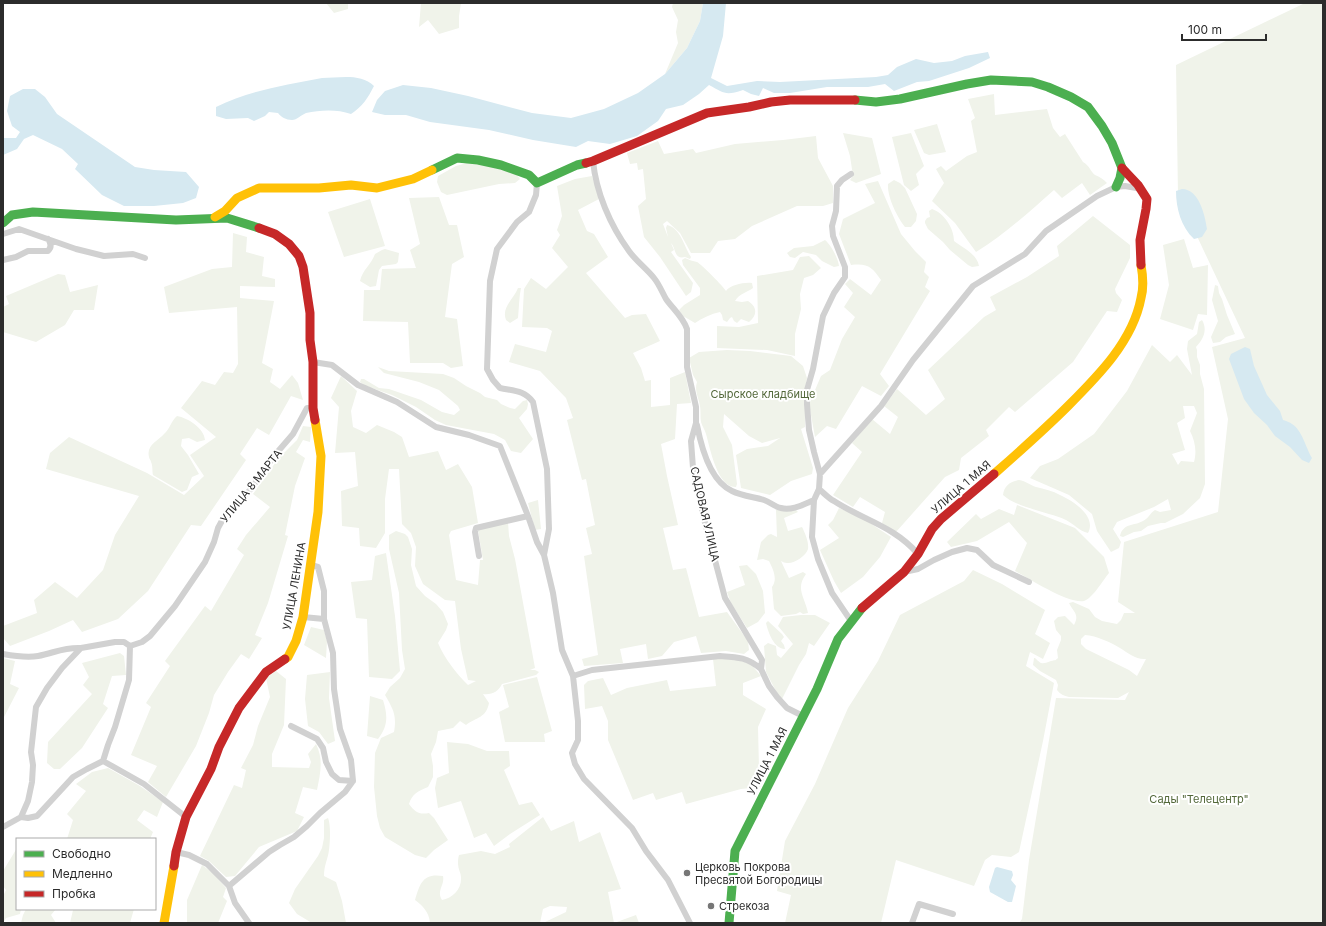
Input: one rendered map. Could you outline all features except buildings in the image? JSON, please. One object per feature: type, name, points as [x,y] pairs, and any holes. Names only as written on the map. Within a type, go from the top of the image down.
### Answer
[{"type":"street","points":[[537,183],[577,164],[593,161],[706,113],[790,100],[852,100],[876,102],[900,99],[991,80],[1011,80],[1032,82],[1048,87],[1071,97],[1088,107],[1112,143],[1122,168],[1116,187]]},
{"type":"street","points":[[213,218],[225,211],[236,198],[259,188],[318,188],[351,185],[377,188],[413,179],[457,158],[478,160],[501,165],[529,175],[537,183],[536,195],[529,212],[517,222],[497,249],[490,281],[487,369],[493,380],[500,388],[523,393],[533,402],[546,469],[549,529],[544,555]]},
{"type":"street","name":"САДОВАЯ УЛИЦА","points":[[593,161],[595,178],[603,201],[615,227],[629,251],[655,279],[666,299],[685,323],[687,367],[696,407],[696,423],[691,441],[693,468],[704,519],[725,598],[762,660],[761,669],[768,686],[787,708],[803,716]]},
{"type":"street","name":"УЛИЦА 1 МАЯ","points":[[729,923],[734,851],[826,672],[834,646],[861,609],[904,572],[918,554],[932,528],[1022,451],[1085,390],[1124,340],[1143,294],[1143,280],[1139,248],[1140,236],[1148,203],[1142,189],[1122,168]]},
{"type":"street","points":[[850,174],[837,186],[836,211],[832,226],[833,236],[845,267],[845,277],[834,293],[823,316],[813,369],[807,390],[809,430],[820,474],[819,489],[814,500],[812,537],[818,559],[832,593],[851,621]]},
{"type":"street","points":[[820,474],[881,406],[913,360],[973,286],[1024,254],[1046,231],[1097,196],[1116,187],[1125,186],[1142,189]]},
{"type":"street","name":"УЛИЦА ЛЕНИНА","points":[[3,222],[12,214],[33,212],[176,220],[227,218],[255,226],[275,234],[289,244],[299,256],[303,267],[310,314],[310,340],[313,362],[313,408],[321,456],[318,512],[303,617],[296,641],[288,658],[266,672],[238,708],[219,747],[211,769],[186,817],[176,852],[164,923]]},
{"type":"street","points":[[3,234],[19,229],[104,256],[133,254],[145,258]]},
{"type":"street","points":[[3,260],[16,257],[28,250],[48,251],[51,244],[48,239]]},
{"type":"street","points":[[313,362],[332,365],[358,385],[397,402],[436,427],[468,435],[500,446],[537,542],[544,555],[553,593],[562,650],[573,676],[578,721],[578,740],[572,753],[575,764],[584,779],[632,828],[646,851],[668,880],[690,923]]},
{"type":"street","name":"УЛИЦА 8 МАРТА","points":[[130,646],[142,642],[150,636],[175,606],[205,562],[214,542],[218,528],[224,517],[250,490],[274,456],[293,434],[306,408],[313,408]]},
{"type":"street","points":[[696,423],[710,468],[720,482],[731,491],[766,500],[781,508],[798,507],[814,500]]},
{"type":"street","points":[[819,489],[833,501],[893,532],[908,543],[918,554]]},
{"type":"street","points":[[479,556],[475,532],[476,528],[528,516]]},
{"type":"street","points":[[904,572],[918,569],[952,552],[967,548],[976,550],[993,565],[1029,582]]},
{"type":"street","points":[[228,886],[269,852],[298,834],[320,812],[345,792],[353,781],[352,760],[340,730],[334,689],[333,653],[324,619],[324,591],[318,567],[311,565]]},
{"type":"street","points":[[303,617],[324,619]]},
{"type":"street","points":[[3,654],[37,656],[72,647],[81,648],[115,642],[124,642],[130,646],[129,680],[103,761],[73,777],[37,816],[28,818],[21,817],[3,827]]},
{"type":"street","points":[[21,817],[28,801],[32,782],[33,765],[31,752],[36,707],[47,688],[62,668],[81,648]]},
{"type":"street","points":[[573,676],[592,670],[720,656],[738,657],[752,662],[761,669]]},
{"type":"street","points":[[291,726],[317,739],[323,748],[326,762],[332,774],[339,780],[353,781]]},
{"type":"street","points":[[103,761],[144,784],[186,817]]},
{"type":"street","points":[[176,852],[189,855],[207,864],[228,886],[235,903],[250,923]]},
{"type":"street","points":[[912,923],[919,904],[953,914]]},
{"type":"green space","points":[[326,3],[348,3],[348,9],[334,13]]},
{"type":"green space","points":[[421,3],[461,3],[459,28],[439,34],[428,20],[419,27]]},
{"type":"green space","points":[[673,3],[703,3],[700,21],[687,48],[665,74],[678,43],[676,32],[678,20],[672,7]]},
{"type":"green space","name":"Сады \"Телецентр\"","points":[[1305,3],[1323,3],[1323,923],[1019,923],[1022,919],[1029,860],[1056,698],[1125,700],[1129,692],[1118,698],[1065,696],[1057,690],[1058,685],[1056,680],[1040,671],[1033,665],[1034,658],[1039,662],[1046,663],[1058,658],[1057,650],[1061,636],[1056,630],[1054,621],[1058,617],[1065,616],[1074,625],[1076,616],[1069,603],[1073,602],[1089,609],[1095,617],[1102,621],[1117,624],[1121,620],[1124,613],[1135,613],[1118,602],[1124,542],[1218,512],[1228,419],[1212,347],[1245,338],[1178,196],[1176,65]],"holes":[[[1085,635],[1108,642],[1135,657],[1146,659],[1137,676],[1129,670],[1086,649],[1081,644],[1081,639]]]},
{"type":"green space","points":[[994,94],[995,115],[1047,109],[1053,128],[1060,137],[1065,134],[1083,162],[1095,175],[1107,183],[1090,195],[1082,183],[1062,198],[1054,190],[1006,231],[976,252],[955,223],[932,201],[944,183],[936,169],[941,166],[946,171],[967,156],[977,152],[971,121],[975,118],[968,99]]},
{"type":"green space","points":[[937,124],[946,152],[929,155],[924,153],[914,130]]},
{"type":"green space","points":[[843,133],[872,138],[881,174],[856,183],[850,180],[853,176],[850,156]]},
{"type":"green space","points":[[911,133],[924,166],[916,174],[919,185],[911,191],[904,185],[892,137]]},
{"type":"green space","points":[[816,136],[818,158],[833,186],[833,203],[823,206],[797,206],[752,226],[735,239],[718,241],[710,253],[691,253],[680,233],[667,221],[663,224],[668,237],[666,228],[667,225],[676,230],[682,238],[691,257],[690,259],[679,257],[671,243],[674,250],[671,252],[693,283],[691,292],[686,296],[660,257],[644,237],[638,206],[646,199],[643,169],[638,170],[637,163],[630,164],[627,153],[658,141],[664,154],[693,149],[696,153],[735,144]]},
{"type":"green space","points":[[467,163],[488,165],[504,169],[516,175],[520,179],[515,183],[499,184],[447,195],[441,192],[437,182],[438,176],[456,166]]},
{"type":"green space","points":[[592,176],[599,199],[578,210],[587,231],[594,234],[608,257],[586,273],[625,318],[632,315],[646,314],[660,341],[633,353],[641,368],[645,381],[651,380],[651,407],[670,405],[670,378],[685,372],[691,403],[677,404],[675,439],[661,444],[678,525],[663,528],[673,570],[686,568],[699,617],[727,612],[748,641],[749,650],[744,654],[726,651],[701,653],[696,636],[674,642],[662,656],[648,659],[646,644],[620,649],[623,663],[584,666],[582,659],[598,655],[584,556],[592,554],[586,528],[595,525],[586,479],[582,480],[567,420],[573,418],[566,398],[540,371],[509,362],[515,344],[546,352],[552,331],[547,328],[522,327],[524,289],[531,278],[546,289],[568,267],[552,248],[560,235],[557,230],[562,216],[557,186],[575,179]]},
{"type":"green space","points":[[894,180],[905,188],[917,214],[916,221],[911,227],[905,227],[891,201],[888,184]]},
{"type":"green space","points":[[878,181],[901,234],[926,262],[924,272],[929,277],[925,287],[930,291],[880,374],[889,386],[881,396],[862,386],[836,429],[827,426],[815,437],[809,404],[821,376],[830,370],[842,339],[855,317],[844,307],[853,293],[845,284],[850,279],[871,295],[881,280],[872,269],[866,265],[851,265],[839,234],[843,219],[875,203],[865,184]]},
{"type":"green space","points":[[439,197],[449,225],[457,225],[464,257],[452,264],[445,317],[457,319],[463,366],[451,368],[443,363],[410,363],[408,322],[363,321],[364,290],[380,290],[382,269],[416,268],[410,250],[420,244],[409,198]]},
{"type":"green space","points":[[370,199],[385,246],[344,257],[328,212]]},
{"type":"green space","points":[[932,209],[944,217],[950,226],[954,236],[954,241],[976,258],[979,266],[972,267],[968,265],[928,229],[925,221],[930,217],[929,211]]},
{"type":"green space","points":[[1093,216],[1130,245],[1130,258],[1115,289],[1116,293],[1122,300],[1117,312],[1107,311],[1073,362],[1015,412],[1009,407],[986,430],[989,436],[961,458],[959,470],[945,477],[896,532],[882,523],[885,512],[860,497],[853,507],[833,495],[862,452],[852,443],[872,419],[890,434],[898,417],[884,406],[897,389],[926,415],[945,399],[928,370],[984,317],[996,310],[990,297],[1027,277],[1059,256],[1057,246]]},
{"type":"green space","points":[[233,233],[247,237],[246,252],[264,257],[262,276],[275,279],[275,287],[240,286],[240,298],[274,301],[262,363],[273,369],[270,382],[280,389],[292,375],[298,383],[303,400],[291,396],[269,435],[257,428],[240,454],[246,460],[201,526],[191,525],[148,591],[118,619],[82,632],[73,620],[10,646],[3,638],[3,626],[37,613],[34,600],[55,582],[77,598],[103,570],[115,535],[139,496],[46,469],[50,453],[69,437],[147,473],[184,495],[204,476],[190,455],[216,437],[181,408],[202,381],[215,385],[224,372],[233,373],[238,364],[237,307],[169,313],[164,287],[212,269],[232,267]]},
{"type":"green space","points":[[1184,239],[1193,268],[1208,265],[1207,315],[1198,314],[1193,330],[1160,319],[1169,285],[1163,245]]},
{"type":"green space","points":[[825,240],[834,252],[839,266],[834,267],[822,261],[816,255],[803,252],[795,258],[790,257],[787,253],[794,248],[813,246]]},
{"type":"green space","points":[[385,249],[399,253],[398,262],[396,264],[382,266],[379,270],[376,286],[370,287],[360,281],[361,277],[375,254]]},
{"type":"green space","points":[[809,256],[821,268],[813,275],[804,278],[800,294],[801,309],[795,334],[795,356],[767,350],[717,348],[717,326],[739,327],[758,323],[757,276],[793,270],[800,257]]},
{"type":"green space","points":[[685,258],[697,262],[726,291],[738,284],[752,283],[753,288],[741,295],[735,301],[748,301],[754,306],[755,314],[752,320],[749,322],[741,319],[737,323],[732,317],[727,322],[723,320],[720,312],[707,316],[695,323],[683,316],[679,310],[700,295],[700,288],[683,265],[682,260]]},
{"type":"green space","points":[[58,274],[65,275],[70,292],[98,285],[94,310],[74,310],[65,325],[36,342],[3,332],[3,307],[9,304],[6,296]]},
{"type":"green space","points":[[1215,285],[1218,286],[1219,293],[1235,334],[1226,337],[1220,342],[1213,343],[1211,337],[1218,321],[1212,300]]},
{"type":"green space","points":[[518,288],[521,288],[518,318],[510,323],[506,320],[505,311]]},
{"type":"green space","points":[[1202,320],[1205,327],[1203,338],[1196,347],[1204,389],[1205,484],[1200,498],[1183,514],[1165,523],[1148,526],[1141,531],[1134,532],[1123,537],[1120,536],[1121,532],[1126,527],[1140,523],[1155,510],[1160,512],[1171,510],[1168,499],[1154,507],[1117,522],[1113,529],[1121,542],[1119,548],[1111,552],[1097,531],[1092,514],[1069,495],[1030,478],[1040,466],[1058,459],[1094,434],[1127,391],[1152,345],[1170,362],[1177,355],[1192,375],[1187,349],[1188,341],[1197,334],[1199,322]],"holes":[[[1183,406],[1194,406],[1197,413],[1190,431],[1195,446],[1194,462],[1181,461],[1178,465],[1172,454],[1185,450],[1177,423],[1185,418]]]},
{"type":"green space","name":"Сырское кладбище","points":[[727,350],[791,356],[803,366],[807,378],[805,389],[805,427],[801,429],[813,468],[812,474],[791,481],[770,495],[741,488],[736,455],[747,449],[768,446],[780,438],[762,443],[749,436],[724,414],[723,427],[732,445],[737,484],[736,487],[729,486],[719,474],[715,466],[706,432],[701,422],[700,406],[696,388],[697,382],[693,375],[689,358],[699,352]]},
{"type":"green space","points":[[378,367],[389,371],[443,374],[454,378],[485,397],[497,400],[501,404],[510,408],[515,409],[523,401],[527,400],[527,409],[519,418],[533,439],[521,453],[511,451],[505,440],[494,434],[446,425],[435,420],[416,407],[392,395],[366,386],[360,382],[361,379],[364,379],[379,388],[389,389],[421,400],[442,412],[454,415],[460,410],[458,406],[439,390],[419,382],[384,373]]},
{"type":"green space","points":[[341,376],[357,391],[351,411],[353,427],[366,433],[377,425],[394,432],[402,437],[409,457],[438,451],[446,470],[458,464],[472,487],[478,523],[451,531],[449,535],[456,580],[478,585],[480,560],[483,560],[478,530],[508,522],[509,536],[515,559],[535,668],[530,670],[539,672],[536,675],[502,684],[497,691],[492,693],[483,694],[489,703],[486,712],[480,717],[466,725],[460,721],[453,728],[438,731],[436,742],[431,754],[433,777],[428,787],[416,793],[409,804],[413,809],[422,814],[429,813],[434,818],[448,840],[426,858],[415,855],[385,837],[380,828],[377,816],[374,787],[375,753],[381,738],[394,732],[395,726],[394,712],[385,695],[390,687],[400,678],[405,669],[402,650],[399,593],[389,549],[389,535],[396,531],[405,534],[408,537],[412,549],[411,565],[416,586],[443,612],[448,624],[438,643],[444,655],[459,676],[468,685],[476,681],[468,680],[461,649],[455,601],[445,600],[423,584],[415,566],[416,547],[411,533],[402,524],[399,469],[389,469],[385,499],[385,533],[376,548],[360,546],[359,528],[342,526],[341,491],[358,486],[355,452],[335,453],[339,407],[331,398]]},
{"type":"green space","points":[[177,416],[195,424],[202,431],[205,440],[197,442],[189,438],[182,439],[181,446],[199,474],[192,477],[187,490],[182,492],[153,475],[152,465],[149,458],[149,449],[151,446],[162,437]]},
{"type":"green space","points":[[303,426],[311,427],[310,442],[303,440],[296,452],[305,458],[295,486],[285,535],[288,536],[268,603],[255,635],[262,638],[249,659],[241,654],[214,695],[209,713],[196,746],[166,797],[148,782],[157,766],[131,755],[151,707],[146,703],[170,666],[165,661],[205,606],[211,611],[244,555],[237,549],[246,535],[270,507],[253,494],[278,459],[297,440]]},
{"type":"green space","points":[[1019,480],[1054,492],[1077,505],[1087,515],[1090,527],[1088,533],[1082,531],[1066,520],[1016,503],[1003,495],[1008,484]]},
{"type":"green space","points":[[538,500],[541,529],[535,530],[528,503]]},
{"type":"green space","points":[[1017,505],[1075,528],[1104,557],[1109,573],[1094,593],[1087,599],[1084,601],[1077,601],[1069,599],[1049,590],[1015,571],[1027,543],[1009,522],[977,541],[951,547],[947,542],[976,514],[981,519],[999,509],[1014,515]]},
{"type":"green space","points":[[839,508],[861,517],[891,537],[880,557],[863,577],[841,593],[820,550],[839,538],[828,525],[833,520]]},
{"type":"green space","points":[[776,510],[796,510],[798,512],[784,518],[788,531],[802,527],[808,543],[807,552],[796,561],[786,563],[781,561],[789,578],[803,572],[806,574],[801,584],[801,589],[808,613],[803,614],[800,612],[781,616],[774,609],[772,587],[775,577],[773,571],[769,561],[763,559],[757,560],[761,542],[771,534],[777,537]]},
{"type":"green space","points":[[386,553],[395,616],[400,671],[392,679],[369,677],[367,619],[356,618],[351,582],[372,580],[375,556]]},
{"type":"green space","points":[[747,565],[756,574],[763,591],[765,613],[758,622],[747,628],[731,603],[727,592],[745,585],[739,566]]},
{"type":"green space","points":[[973,570],[1002,584],[1045,610],[1035,634],[1050,643],[1043,659],[1030,652],[1026,666],[1054,683],[1019,852],[1011,857],[992,855],[985,860],[974,886],[896,860],[881,923],[785,923],[791,895],[777,891],[785,841],[815,784],[848,708],[878,661],[900,615],[964,581]]},
{"type":"green space","points":[[815,615],[830,623],[814,646],[809,643],[806,654],[782,699],[777,693],[766,672],[764,646],[768,643],[776,646],[777,655],[781,658],[793,644],[778,626],[783,617]]},
{"type":"green space","points":[[768,621],[784,637],[781,641],[785,649],[778,646],[772,639],[766,623]]},
{"type":"green space","points":[[311,627],[324,630],[327,641],[326,658],[304,645]]},
{"type":"green space","points":[[120,653],[124,656],[126,675],[112,676],[103,704],[108,708],[82,748],[60,769],[54,769],[47,763],[48,742],[92,694],[83,685],[89,677],[82,663]]},
{"type":"green space","points":[[3,658],[15,661],[10,684],[19,688],[3,719]]},
{"type":"green space","points":[[731,658],[751,664],[761,676],[743,683],[743,695],[766,709],[758,727],[759,768],[769,770],[760,787],[741,789],[686,804],[682,792],[656,800],[653,793],[633,800],[608,740],[608,721],[602,706],[585,709],[584,685],[588,681],[603,678],[611,695],[627,688],[667,680],[670,691],[716,686],[713,659]]},
{"type":"green space","points":[[276,671],[286,679],[284,725],[272,754],[272,767],[309,768],[311,762],[308,754],[316,744],[321,761],[317,790],[303,787],[295,813],[304,817],[297,831],[259,847],[235,876],[226,877],[209,861],[200,856],[234,785],[242,788],[246,770],[241,768],[253,745],[258,726],[270,697],[266,678]]},
{"type":"green space","points":[[330,672],[329,698],[335,741],[328,744],[319,732],[308,726],[305,699],[307,675]]},
{"type":"green space","points":[[537,677],[552,731],[544,734],[545,742],[505,742],[499,712],[509,707],[503,685]]},
{"type":"green space","points":[[370,696],[383,700],[386,711],[384,730],[378,739],[367,736]]},
{"type":"green space","points":[[447,742],[468,744],[487,751],[509,751],[510,766],[504,770],[519,805],[532,802],[540,815],[494,846],[486,833],[474,838],[461,801],[438,808],[435,788],[437,778],[449,773]]},
{"type":"green space","points":[[108,768],[140,786],[163,802],[157,817],[144,810],[137,820],[153,832],[150,838],[67,838],[73,820],[67,814],[86,791],[76,784],[92,772]]},
{"type":"green space","points":[[543,817],[551,831],[574,821],[579,842],[600,832],[621,889],[608,892],[614,923],[543,923],[566,912],[567,907],[550,906],[543,909],[540,923],[430,923],[425,910],[415,900],[423,880],[436,875],[443,876],[440,897],[442,900],[450,897],[456,892],[461,881],[458,866],[459,855],[481,851],[495,854],[510,847],[509,844]]},
{"type":"green space","points":[[328,818],[330,843],[324,876],[336,882],[342,901],[346,923],[312,923],[297,914],[289,903],[295,889],[322,848],[324,838],[324,820]]},
{"type":"green space","points":[[16,850],[16,910],[21,910],[20,914],[6,918],[3,923],[3,896],[6,890],[3,886],[3,871]]},
{"type":"green space","points":[[202,865],[213,873],[226,888],[223,897],[227,901],[218,923],[187,923],[187,900]]},
{"type":"green space","points":[[26,910],[55,910],[51,915],[56,923],[21,923]]},
{"type":"green space","points":[[73,910],[134,910],[130,923],[70,923]]},
{"type":"green space","points":[[636,915],[639,923],[614,923]]},
{"type":"shaded area","points":[[703,3],[726,3],[723,36],[711,78],[727,86],[757,81],[780,82],[876,77],[888,75],[897,67],[916,59],[934,63],[952,61],[965,56],[988,52],[990,58],[969,68],[929,81],[917,82],[894,91],[885,84],[868,87],[827,87],[790,93],[774,93],[763,88],[759,96],[743,90],[725,93],[709,85],[683,105],[666,109],[658,121],[637,136],[610,144],[588,141],[576,147],[533,140],[489,130],[430,122],[406,115],[385,115],[372,112],[377,100],[385,91],[403,85],[431,88],[468,96],[532,113],[571,118],[604,109],[638,93],[665,74],[687,48],[700,21]]},
{"type":"shaded area","points":[[350,77],[363,79],[374,86],[364,102],[351,114],[328,110],[317,111],[306,113],[292,120],[284,118],[278,113],[269,112],[265,116],[254,121],[248,118],[226,119],[216,116],[216,107],[242,96],[322,78]]},
{"type":"shaded area","points":[[23,89],[35,89],[45,97],[57,114],[135,167],[186,172],[199,187],[196,198],[183,203],[154,206],[124,206],[102,195],[75,169],[78,164],[62,149],[33,135],[24,139],[17,149],[3,155],[3,138],[16,138],[20,132],[12,126],[7,111],[10,96]]},
{"type":"shaded area","points":[[1182,189],[1193,193],[1203,210],[1207,229],[1202,237],[1194,239],[1189,234],[1180,217],[1176,191]]},
{"type":"shaded area","points":[[1245,347],[1250,349],[1254,366],[1267,395],[1280,411],[1283,420],[1295,427],[1301,435],[1312,458],[1309,463],[1302,460],[1290,447],[1275,436],[1267,425],[1254,413],[1244,399],[1229,359],[1231,354]]},
{"type":"shaded area","points":[[997,867],[1012,871],[1013,875],[1011,880],[1016,886],[1012,902],[1008,902],[990,892],[989,887],[995,868]]},
{"type":"traffic: fast","points":[[855,100],[876,102],[900,99],[991,80],[1032,82],[1048,87],[1071,97],[1088,107],[1102,126],[1112,143],[1122,168],[1116,187]]},
{"type":"traffic: fast","points":[[432,170],[457,158],[478,160],[501,165],[529,175],[537,183],[577,165],[586,163]]},
{"type":"traffic: fast","points":[[3,223],[12,215],[33,212],[176,220],[227,218],[259,228]]},
{"type":"traffic: fast","points":[[729,923],[735,851],[817,689],[838,639],[862,608]]},
{"type":"traffic: slow","points":[[215,217],[225,211],[237,198],[259,188],[319,188],[351,185],[377,188],[413,179],[432,170]]},
{"type":"traffic: slow","points":[[994,474],[1068,406],[1091,383],[1113,357],[1137,314],[1143,290],[1141,265]]},
{"type":"traffic: slow","points":[[285,659],[288,657],[296,641],[303,617],[318,512],[321,456],[315,420]]},
{"type":"traffic: slow","points":[[164,923],[174,866]]},
{"type":"traffic: jam","points":[[586,163],[707,113],[790,100],[855,100]]},
{"type":"traffic: jam","points":[[1122,168],[1138,185],[1147,199],[1140,240],[1141,265]]},
{"type":"traffic: jam","points":[[259,228],[275,234],[289,244],[299,256],[303,267],[310,313],[310,340],[313,362],[313,408],[315,420]]},
{"type":"traffic: jam","points":[[862,608],[904,572],[918,554],[932,529],[941,519],[994,474]]},
{"type":"traffic: jam","points":[[174,866],[176,852],[186,817],[211,769],[219,747],[239,708],[266,672],[285,659]]},
{"type":"place","name":"Церковь Покрова Пресвятой Богородицы","points":[[687,873]]},
{"type":"place","name":"Стрекоза","points":[[711,906]]}]
